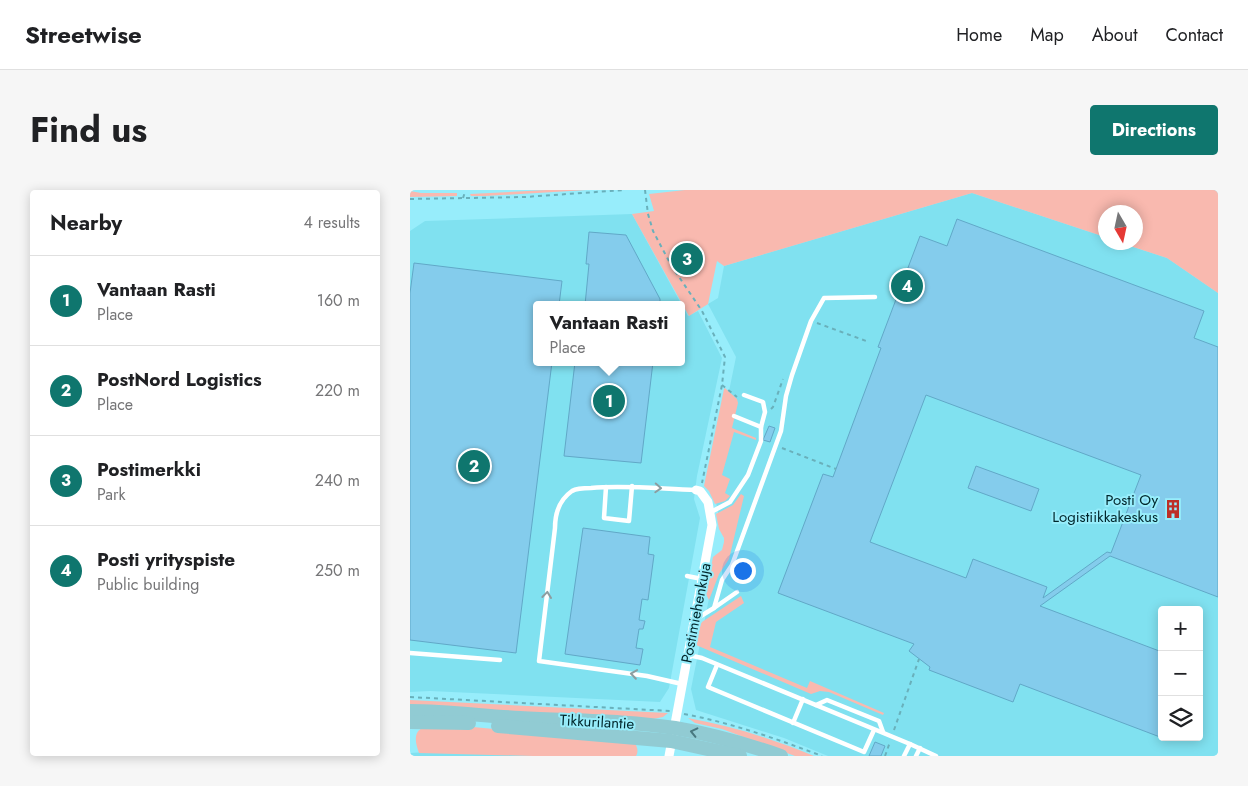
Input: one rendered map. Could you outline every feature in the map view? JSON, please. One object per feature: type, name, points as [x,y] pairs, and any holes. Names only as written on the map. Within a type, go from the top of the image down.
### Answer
[{"type":"main road","name":"Tikkurilantie","points":[[410,711],[641,724],[740,756]]},
{"type":"main road","name":"Tikkurilantie","points":[[410,722],[456,722],[672,734],[740,742],[781,756]]},
{"type":"street","name":"Postimiehenkuja","points":[[668,756],[696,619],[712,525],[708,502],[700,490],[696,490]]},
{"type":"lane","points":[[714,608],[722,580],[732,565],[781,432],[786,396],[811,321],[824,298],[874,297]]},
{"type":"lane","points":[[711,512],[730,502],[748,475],[761,441],[760,427],[765,412],[763,402],[744,395]]},
{"type":"lane","points":[[734,416],[760,427]]},
{"type":"lane","points":[[606,487],[604,518],[630,521],[632,486]]},
{"type":"lane","points":[[682,684],[647,676],[539,661],[555,518],[558,506],[564,498],[574,490],[606,487],[632,486],[696,490]]},
{"type":"lane","points":[[687,576],[702,579]]},
{"type":"lane","points":[[696,619],[737,592]]},
{"type":"lane","points":[[410,653],[500,660]]},
{"type":"lane","points":[[688,654],[803,699],[936,756]]},
{"type":"lane","points":[[717,665],[708,688],[864,752],[874,730]]},
{"type":"lane","points":[[793,723],[803,699]]},
{"type":"lane","points":[[816,705],[827,700],[879,721],[883,732]]},
{"type":"lane","points":[[904,756],[910,744]]},
{"type":"lane","points":[[916,756],[920,748]]},
{"type":"path","points":[[410,200],[525,197],[624,190]]},
{"type":"path","points":[[646,190],[648,214],[653,231],[671,265],[702,311],[725,357],[722,384],[702,480]]},
{"type":"path","points":[[463,198],[465,192]]},
{"type":"path","points":[[722,384],[738,397],[744,395]]},
{"type":"path","points":[[782,448],[820,461],[836,469]]},
{"type":"path","points":[[898,721],[919,659]]},
{"type":"shaded area","points":[[587,190],[485,196],[471,196],[470,194]]},
{"type":"shaded area","points":[[685,190],[1218,190],[1218,293],[1167,258],[1142,250],[1143,205],[1098,205],[1098,235],[972,193],[724,266],[717,261],[708,304],[689,316],[685,309],[685,301],[681,301],[632,214],[654,211],[649,194]]},
{"type":"shaded area","points":[[410,191],[421,193],[457,193],[457,196],[410,197]]},
{"type":"shaded area","points":[[972,193],[1098,235],[1098,250],[1142,250],[1167,258],[1218,293],[1218,756],[828,756],[784,738],[696,710],[691,689],[717,558],[725,557],[728,537],[722,531],[711,479],[736,357],[708,304],[718,298],[724,266]]},
{"type":"shaded area","points":[[632,214],[680,301],[533,301],[533,366],[685,366],[685,310],[688,316],[698,311],[722,358],[697,476],[694,499],[700,518],[669,688],[660,702],[430,691],[410,692],[410,231],[425,221]]},
{"type":"shaded area","points":[[725,388],[737,399],[738,403],[732,428],[756,438],[756,440],[734,432],[722,475],[730,479],[725,493],[730,496],[725,501],[715,504],[709,491],[704,486]]},
{"type":"shaded area","points":[[741,494],[744,496],[729,559],[719,574],[709,600],[706,594],[713,557],[722,550],[724,542],[716,514],[733,505]]},
{"type":"shaded area","points":[[741,596],[744,603],[716,622],[710,647],[807,688],[810,681],[884,713],[883,715],[829,692],[820,691],[811,694],[696,645],[699,627],[702,622]]},
{"type":"shaded area","points":[[410,700],[668,713],[663,717],[653,719],[410,706]]},
{"type":"shaded area","points":[[688,718],[752,734],[814,756],[795,756],[722,729],[695,723]]},
{"type":"shaded area","points":[[441,724],[634,742],[637,752],[636,756],[419,753],[416,739],[419,730]]},
{"type":"shaded area","points":[[410,753],[533,756],[410,756]]},
{"type":"building","name":"Posti Oy Logistiikkakeskus","points":[[957,219],[1204,311],[1194,338],[1218,347],[1218,597],[1110,556],[1040,606],[1158,650],[1158,736],[1020,684],[1013,702],[929,670],[930,667],[909,651],[914,644],[778,593],[823,474],[833,477],[881,348],[878,347],[920,236],[947,246]],"holes":[[[926,395],[1141,475],[1111,553],[1107,552],[1043,598],[1047,587],[973,559],[966,578],[870,542]]]},
{"type":"building","points":[[589,232],[626,235],[660,301],[585,301],[589,264],[586,264]]},
{"type":"building","points":[[414,263],[562,281],[560,301],[533,301],[533,366],[552,366],[516,653],[410,640],[410,293]]},
{"type":"building","points":[[575,366],[653,366],[641,463],[564,456]]},
{"type":"building","points":[[769,426],[775,428],[770,442],[763,440]]},
{"type":"building","points":[[976,466],[1039,489],[1031,511],[968,488]]},
{"type":"building","points":[[583,528],[650,537],[648,554],[654,555],[648,600],[642,599],[639,620],[645,621],[643,629],[639,629],[636,648],[643,649],[640,665],[565,654]]},
{"type":"building","points":[[875,742],[885,746],[881,756],[869,756]]},
{"type":"place","name":"Postimerkki","points":[[687,259]]},
{"type":"place","name":"Posti yrityspiste","points":[[907,286]]},
{"type":"place","name":"Vantaan Rasti","points":[[609,401]]},
{"type":"place","name":"PostNord Logistics","points":[[474,466]]},
{"type":"place","name":"Posti Oy Logistiikkakeskus","points":[[1173,509]]}]
